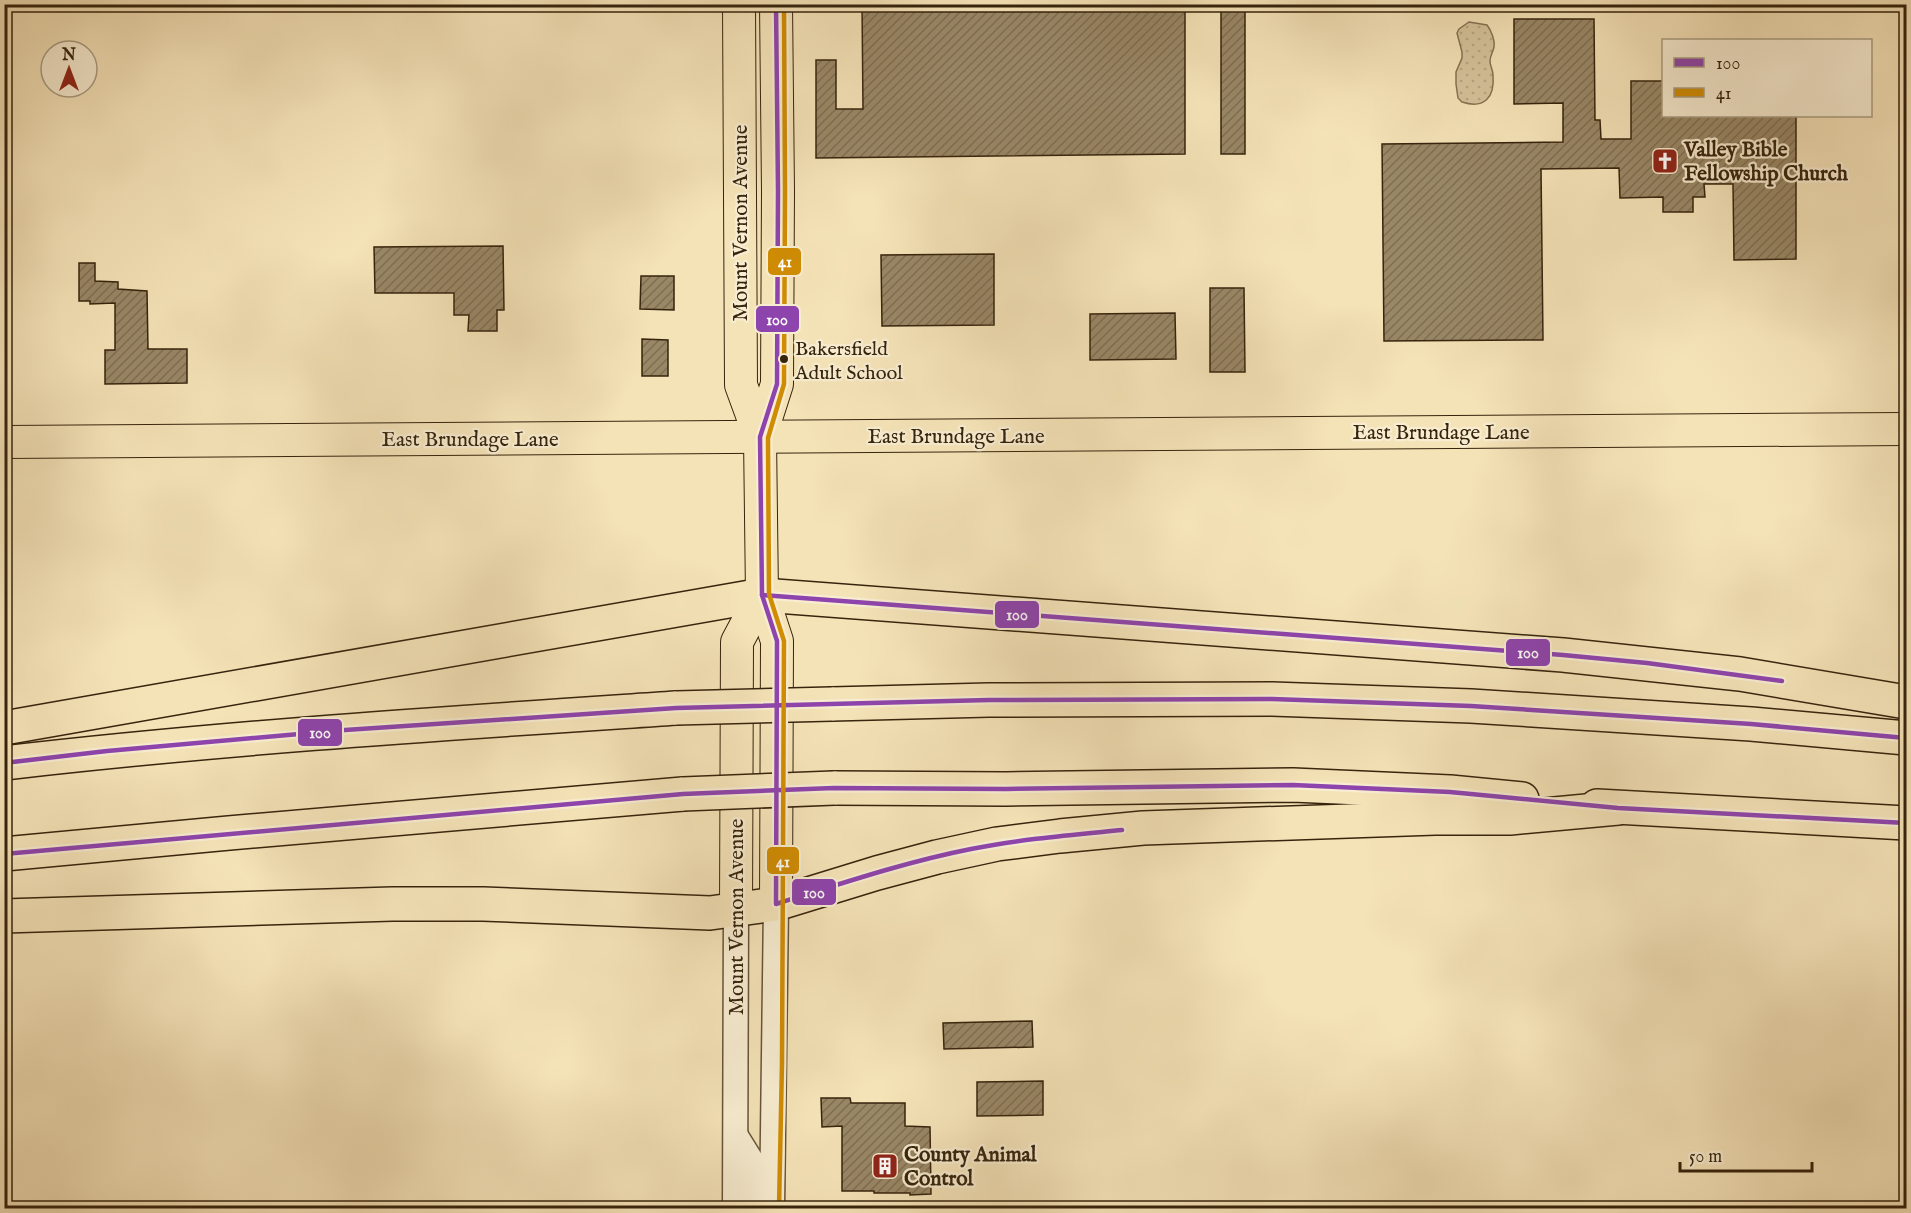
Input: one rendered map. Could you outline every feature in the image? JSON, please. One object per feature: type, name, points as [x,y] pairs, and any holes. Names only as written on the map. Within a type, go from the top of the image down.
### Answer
[{"type":"highway","points":[[4,728],[762,595],[1575,656],[1740,674],[1906,702]]},
{"type":"highway","points":[[4,763],[119,750],[345,730],[676,708],[989,700],[1272,699],[1471,706],[1906,738]]},
{"type":"highway","points":[[4,854],[683,794],[834,788],[1006,789],[1293,784],[1450,792],[1618,808],[1906,823]]},
{"type":"highway","points":[[4,916],[392,904],[483,904],[710,914],[776,904],[937,857],[997,844],[1060,836],[1143,828],[1434,818],[1510,818],[1618,808]]},
{"type":"main road","name":"Mount Vernon Avenue","points":[[739,4],[741,385],[760,437]]},
{"type":"main road","name":"Mount Vernon Avenue","points":[[776,4],[777,384],[760,437],[762,595],[777,641],[776,904]]},
{"type":"main road","name":"East Brundage Lane","points":[[4,442],[1906,429]]},
{"type":"main road","name":"Mount Vernon Avenue","points":[[736,910],[737,642],[762,595]]},
{"type":"street","name":"Mount Vernon Avenue","points":[[772,1209],[776,904]]},
{"type":"street","name":"Mount Vernon Avenue","points":[[735,1209],[736,910]]},
{"type":"street","points":[[736,1136],[754,1165],[753,1209]]},
{"type":"shaded area","points":[[1469,22],[1487,25],[1494,41],[1490,57],[1493,73],[1492,90],[1487,100],[1476,104],[1462,102],[1458,98],[1456,84],[1456,72],[1462,58],[1457,33]]},
{"type":"building","points":[[862,4],[1185,4],[1185,154],[816,158],[816,60],[836,60],[836,109],[863,109]]},
{"type":"building","points":[[1221,4],[1245,4],[1245,154],[1221,154]]},
{"type":"building","points":[[1514,19],[1594,19],[1595,120],[1600,120],[1601,139],[1631,139],[1631,81],[1662,81],[1662,117],[1796,117],[1796,259],[1734,260],[1733,184],[1704,184],[1705,197],[1693,197],[1693,212],[1663,212],[1663,197],[1620,198],[1619,168],[1541,169],[1543,340],[1384,341],[1382,144],[1563,142],[1563,103],[1514,104]]},
{"type":"building","points":[[503,246],[504,310],[497,310],[497,331],[468,331],[469,315],[454,315],[454,293],[375,293],[374,247]]},
{"type":"building","points":[[994,254],[994,325],[882,326],[881,255]]},
{"type":"building","points":[[79,263],[95,263],[95,281],[118,282],[118,289],[147,291],[148,349],[187,349],[187,383],[105,384],[105,350],[115,350],[115,303],[90,304],[90,301],[79,301]]},
{"type":"building","points":[[641,276],[674,276],[674,310],[640,309]]},
{"type":"building","points":[[1210,288],[1244,288],[1245,372],[1210,372]]},
{"type":"building","points":[[1175,313],[1176,359],[1090,360],[1090,314]]},
{"type":"building","points":[[642,339],[668,340],[668,376],[642,376]]},
{"type":"building","points":[[1032,1021],[1033,1047],[944,1049],[943,1023]]},
{"type":"building","points":[[1043,1081],[1043,1115],[977,1116],[977,1082]]},
{"type":"building","name":"County Animal Control","points":[[821,1098],[850,1098],[851,1103],[905,1103],[905,1126],[930,1127],[931,1194],[842,1191],[842,1126],[822,1127]]},
{"type":"transit line","name":"100","points":[[776,4],[777,384],[760,437],[762,595],[777,641],[776,904],[946,854],[1027,840],[1122,830]]},
{"type":"transit line","name":"41","points":[[779,1208],[784,641],[769,594],[768,438],[784,384],[784,4]]},
{"type":"transit line","name":"100","points":[[762,595],[1563,655],[1647,663],[1782,681]]},
{"type":"transit line","name":"100","points":[[4,763],[107,751],[345,730],[676,708],[989,700],[1272,699],[1471,706],[1751,724],[1906,738]]},
{"type":"transit line","name":"100","points":[[4,854],[683,794],[834,788],[1006,789],[1293,785],[1450,792],[1618,808],[1906,823]]},
{"type":"place","name":"Valley Bible Fellowship Church","points":[[1665,161]]},
{"type":"place","name":"Bakersfield Adult School","points":[[784,359]]},
{"type":"place","name":"County Animal Control","points":[[885,1166]]}]
